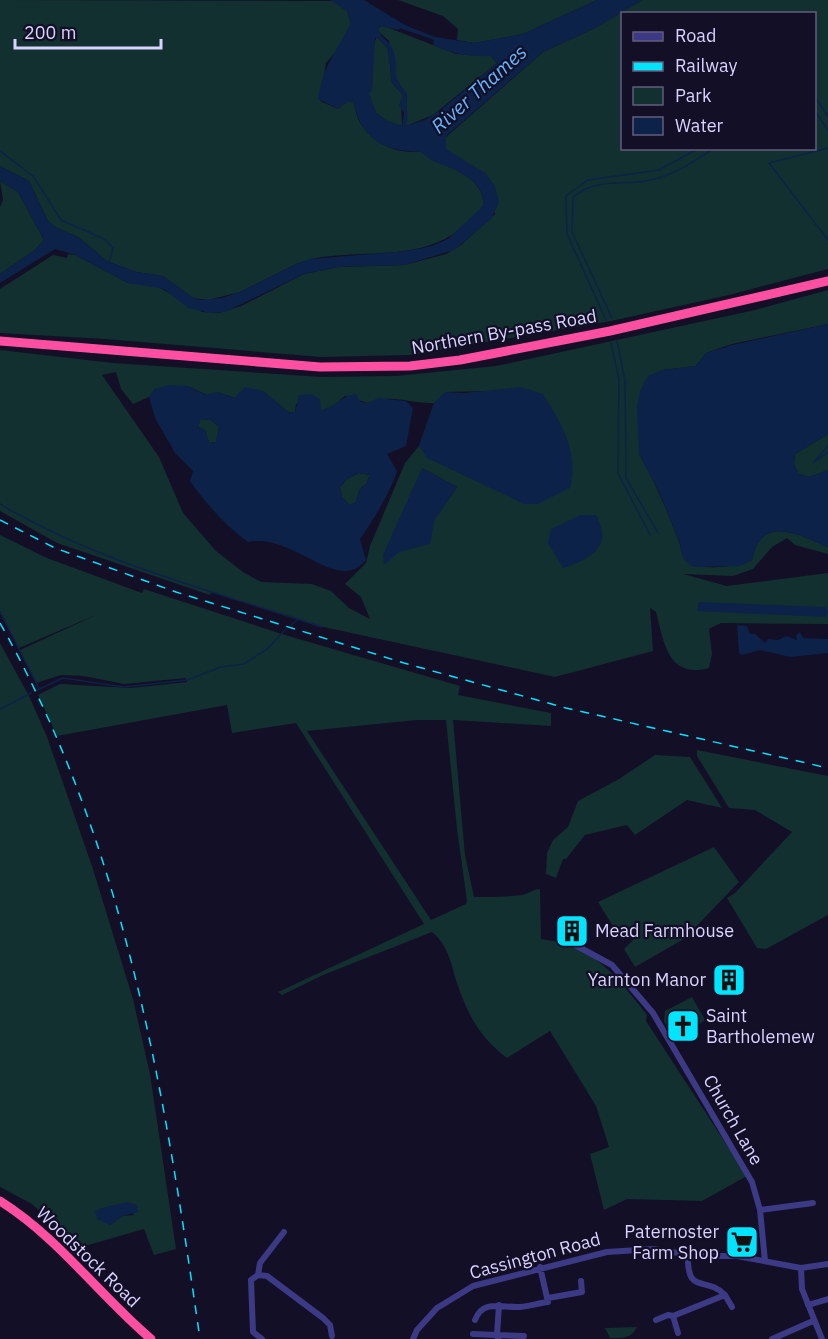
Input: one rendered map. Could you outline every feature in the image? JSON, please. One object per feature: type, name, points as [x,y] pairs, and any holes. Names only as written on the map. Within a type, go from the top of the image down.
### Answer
[{"type":"highway","name":"Northern By-pass Road","points":[[0,341],[320,367],[410,366],[460,360],[610,331],[828,281]]},
{"type":"highway","name":"Woodstock Road","points":[[0,1201],[41,1230],[110,1302],[151,1339]]},
{"type":"street","name":"Church Lane","points":[[564,939],[612,965],[657,1018],[752,1182],[760,1210],[765,1261]]},
{"type":"street","points":[[760,1210],[813,1203]]},
{"type":"street","points":[[262,1339],[253,1332],[251,1281],[258,1275],[260,1263],[284,1232]]},
{"type":"street","name":"Cassington Road","points":[[412,1339],[432,1312],[460,1292],[473,1286],[540,1267],[629,1249],[658,1249],[688,1256],[737,1256],[801,1268],[828,1264]]},
{"type":"street","points":[[688,1256],[687,1273],[691,1279],[695,1283],[714,1287],[724,1295],[732,1307]]},
{"type":"street","points":[[474,1320],[483,1308],[499,1305],[525,1306],[548,1302],[540,1267]]},
{"type":"street","points":[[801,1268],[801,1283],[813,1321],[822,1339]]},
{"type":"street","points":[[258,1275],[267,1276],[323,1318],[330,1325],[332,1336]]},
{"type":"street","points":[[548,1298],[582,1292],[581,1281]]},
{"type":"street","points":[[656,1320],[668,1315],[674,1316],[724,1295]]},
{"type":"street","points":[[808,1305],[828,1299]]},
{"type":"street","points":[[497,1337],[499,1305]]},
{"type":"street","points":[[674,1316],[678,1334]]},
{"type":"street","points":[[772,1339],[813,1321]]},
{"type":"street","points":[[473,1334],[497,1337],[524,1336]]},
{"type":"street","points":[[324,1338],[332,1336],[340,1339]]},
{"type":"green space","points":[[0,0],[334,1],[347,11],[351,24],[339,48],[326,63],[320,101],[338,109],[348,101],[353,102],[359,121],[378,142],[402,151],[421,152],[461,173],[478,187],[483,206],[476,216],[450,236],[432,244],[413,250],[311,259],[240,292],[208,300],[193,298],[163,276],[136,272],[107,261],[78,237],[55,227],[48,221],[29,181],[0,166]]},
{"type":"green space","points":[[398,0],[597,0],[523,34],[474,43],[457,40],[458,29],[443,16]]},
{"type":"green space","points":[[642,0],[828,0],[828,269],[729,295],[611,321],[410,355],[321,357],[105,339],[0,333],[0,289],[53,255],[67,258],[68,254],[75,255],[128,283],[157,286],[202,312],[219,313],[241,306],[304,274],[338,267],[404,265],[446,254],[461,245],[495,214],[485,173],[449,153],[444,145],[446,137],[543,52],[595,28],[621,13],[621,150],[816,150],[816,12],[622,12]]},
{"type":"green space","points":[[384,26],[456,54],[491,56],[497,63],[433,115],[406,126],[407,95],[394,76],[389,41],[378,31],[378,27]]},
{"type":"green space","points":[[377,37],[388,49],[392,83],[403,95],[402,126],[387,121],[376,113],[368,93],[372,80],[373,49]]},
{"type":"green space","points":[[0,181],[18,192],[44,240],[35,250],[0,274],[0,207],[3,200]]},
{"type":"green space","points":[[828,290],[828,324],[732,344],[706,353],[696,366],[662,370],[639,454],[660,495],[683,555],[691,564],[718,567],[746,563],[752,560],[757,545],[764,536],[773,532],[794,533],[828,547],[828,554],[795,545],[787,538],[772,547],[753,569],[733,576],[683,574],[727,586],[828,573],[828,624],[721,623],[709,629],[712,654],[709,668],[695,670],[676,663],[665,646],[656,612],[650,608],[653,651],[555,677],[319,626],[211,592],[210,595],[57,543],[0,511],[0,350],[113,363],[322,377],[396,376],[496,366],[755,310]],"holes":[[[116,372],[121,389],[133,404],[149,397],[155,389],[188,386],[207,395],[218,392],[234,398],[263,391],[288,412],[295,413],[296,404],[321,411],[333,406],[345,396],[368,403],[384,399],[434,403],[419,446],[405,463],[370,546],[366,563],[345,584],[361,597],[370,619],[349,608],[331,591],[312,584],[261,582],[243,572],[216,551],[183,513],[159,457],[102,375]],[[490,391],[518,464],[445,392]],[[422,468],[457,487],[442,509]]]},
{"type":"green space","points":[[200,419],[211,420],[219,427],[216,442],[209,443],[205,430],[198,427]]},
{"type":"green space","points":[[828,434],[828,470],[810,477],[799,474],[794,464],[795,454]]},
{"type":"green space","points":[[359,473],[370,475],[366,484],[360,489],[356,502],[350,505],[342,497],[340,487],[347,479]]},
{"type":"green space","points":[[0,535],[47,558],[142,593],[144,589],[285,635],[460,686],[458,695],[551,713],[551,726],[453,720],[465,855],[474,897],[522,895],[540,889],[541,939],[559,942],[589,955],[602,964],[625,987],[647,1015],[646,1021],[747,1176],[702,1201],[627,1199],[604,1210],[590,1154],[609,1147],[596,1106],[550,1031],[507,1058],[490,1043],[471,1018],[446,950],[432,932],[323,975],[282,995],[278,992],[424,924],[296,723],[232,733],[227,705],[57,736],[38,695],[60,684],[131,688],[187,682],[186,678],[124,684],[84,676],[61,675],[36,683],[20,650],[98,614],[19,648],[0,611]],"holes":[[[417,720],[446,720],[467,901],[466,904],[431,920],[307,731]]]},
{"type":"green space","points":[[0,643],[29,696],[47,737],[92,866],[133,999],[150,1074],[176,1249],[154,1255],[144,1229],[78,1248],[32,1204],[0,1187]],"holes":[[[123,1204],[134,1215],[123,1216],[110,1225],[104,1221],[99,1209]]]},
{"type":"green space","points":[[697,750],[828,776],[828,915],[766,949],[757,948],[727,898],[735,893],[792,832],[755,810],[729,808],[697,756]]},
{"type":"green space","points":[[655,755],[690,757],[722,808],[687,800],[635,835],[627,825],[585,835],[566,859],[563,859],[556,878],[546,874],[547,853],[553,840],[568,827],[578,801],[619,779]]},
{"type":"green space","points":[[714,847],[739,882],[684,939],[635,967],[624,949],[638,935],[631,929],[620,938],[598,902]]},
{"type":"green space","points":[[692,997],[705,1020],[674,1043],[664,1021],[665,1011]]},
{"type":"green space","points":[[637,1327],[629,1336],[619,1338],[610,1338],[605,1328]]},
{"type":"water","name":"River Thames","points":[[330,0],[364,0],[405,25],[435,37],[474,43],[523,34],[597,0],[642,0],[595,28],[543,52],[446,136],[446,149],[485,173],[495,186],[499,202],[491,219],[454,250],[404,265],[338,267],[304,274],[225,312],[210,313],[188,308],[164,289],[128,283],[75,255],[55,249],[0,283],[0,274],[35,250],[44,240],[18,192],[0,181],[0,166],[29,181],[48,221],[55,227],[78,237],[107,261],[136,272],[163,276],[193,298],[201,300],[222,298],[240,292],[311,259],[407,251],[432,246],[448,239],[483,206],[483,197],[474,182],[467,176],[431,160],[421,152],[393,148],[377,141],[364,129],[353,102],[348,101],[338,109],[318,99],[327,68],[351,23],[347,11]],"holes":[[[379,26],[399,30],[400,28],[434,40],[433,45],[454,53],[491,56],[497,63],[442,109],[425,120],[406,126],[407,94],[396,75],[393,50],[380,33]],[[377,37],[388,49],[392,83],[403,95],[399,105],[404,113],[402,126],[387,121],[376,113],[369,93],[372,91],[375,38]]]},
{"type":"water","points":[[828,324],[828,434],[795,454],[794,464],[799,474],[810,477],[828,470],[828,547],[794,533],[773,532],[764,536],[757,545],[752,560],[741,566],[693,567],[683,559],[680,543],[659,492],[639,454],[637,407],[640,391],[648,376],[662,370],[696,366],[706,353],[732,345]]},
{"type":"water","points":[[168,385],[188,386],[206,395],[218,392],[234,398],[245,387],[263,391],[288,412],[295,413],[299,395],[311,394],[320,399],[321,411],[356,394],[361,402],[368,403],[378,398],[406,401],[413,408],[406,446],[387,454],[397,471],[381,506],[360,539],[366,560],[352,570],[336,570],[274,543],[248,542],[217,514],[190,481],[193,471],[175,453],[155,418],[149,397],[155,389]],"holes":[[[201,419],[211,420],[219,427],[216,442],[209,443],[205,430],[198,427]],[[359,473],[370,475],[366,484],[360,489],[356,502],[350,505],[342,497],[340,487],[347,479]]]},
{"type":"water","points":[[521,387],[543,394],[567,439],[572,462],[570,488],[538,504],[524,504],[427,458],[419,446],[434,403],[445,392],[464,393]]},
{"type":"water","points":[[422,468],[457,487],[434,521],[430,544],[399,552],[384,565],[383,555]]},
{"type":"water","points":[[581,515],[596,515],[601,526],[601,543],[590,556],[563,568],[548,543],[551,529]]},
{"type":"water","points":[[699,602],[826,607],[828,613],[825,617],[697,611]]},
{"type":"water","points":[[737,625],[747,626],[750,634],[755,634],[765,643],[768,639],[778,640],[786,636],[797,640],[796,635],[800,632],[803,638],[828,639],[828,653],[790,657],[760,650],[742,655],[739,653]]},
{"type":"water","points":[[127,1202],[137,1205],[138,1212],[123,1216],[110,1225],[97,1219],[95,1211]]},
{"type":"waterway","points":[[816,99],[828,116]]},
{"type":"waterway","points":[[816,113],[828,130]]},
{"type":"waterway","points":[[828,148],[769,163],[828,240]]},
{"type":"waterway","points":[[606,320],[567,234],[566,196],[588,180],[659,170],[695,150]]},
{"type":"waterway","points":[[612,318],[572,232],[573,197],[593,186],[644,181],[663,176],[686,166],[711,150]]},
{"type":"waterway","points":[[0,151],[33,176],[61,220],[104,239],[113,248],[109,263]]},
{"type":"waterway","points":[[617,341],[625,381],[626,478],[658,533]]},
{"type":"waterway","points":[[611,343],[619,380],[618,473],[650,535]]},
{"type":"waterway","points":[[828,446],[813,463],[828,452]]},
{"type":"waterway","points":[[0,504],[38,525],[117,559],[198,588],[322,627]]},
{"type":"waterway","points":[[0,612],[39,688]]},
{"type":"waterway","points":[[291,625],[297,620]]},
{"type":"waterway","points":[[37,690],[63,678],[124,687],[187,680],[221,667],[244,664],[267,649],[285,630]]},
{"type":"waterway","points":[[0,709],[31,693]]},
{"type":"railway","points":[[0,520],[55,548],[176,592],[404,663],[566,708],[828,768]]},
{"type":"railway","points":[[0,623],[43,708],[79,794],[109,882],[134,971],[171,1153],[200,1339]]},
{"type":"place","name":"Mead Farmhouse","points":[[572,931]]},
{"type":"place","name":"Yarnton Manor","points":[[729,980]]},
{"type":"place","name":"Saint Bartholemew","points":[[683,1026]]},
{"type":"place","name":"Paternoster Farm Shop","points":[[742,1242]]}]
